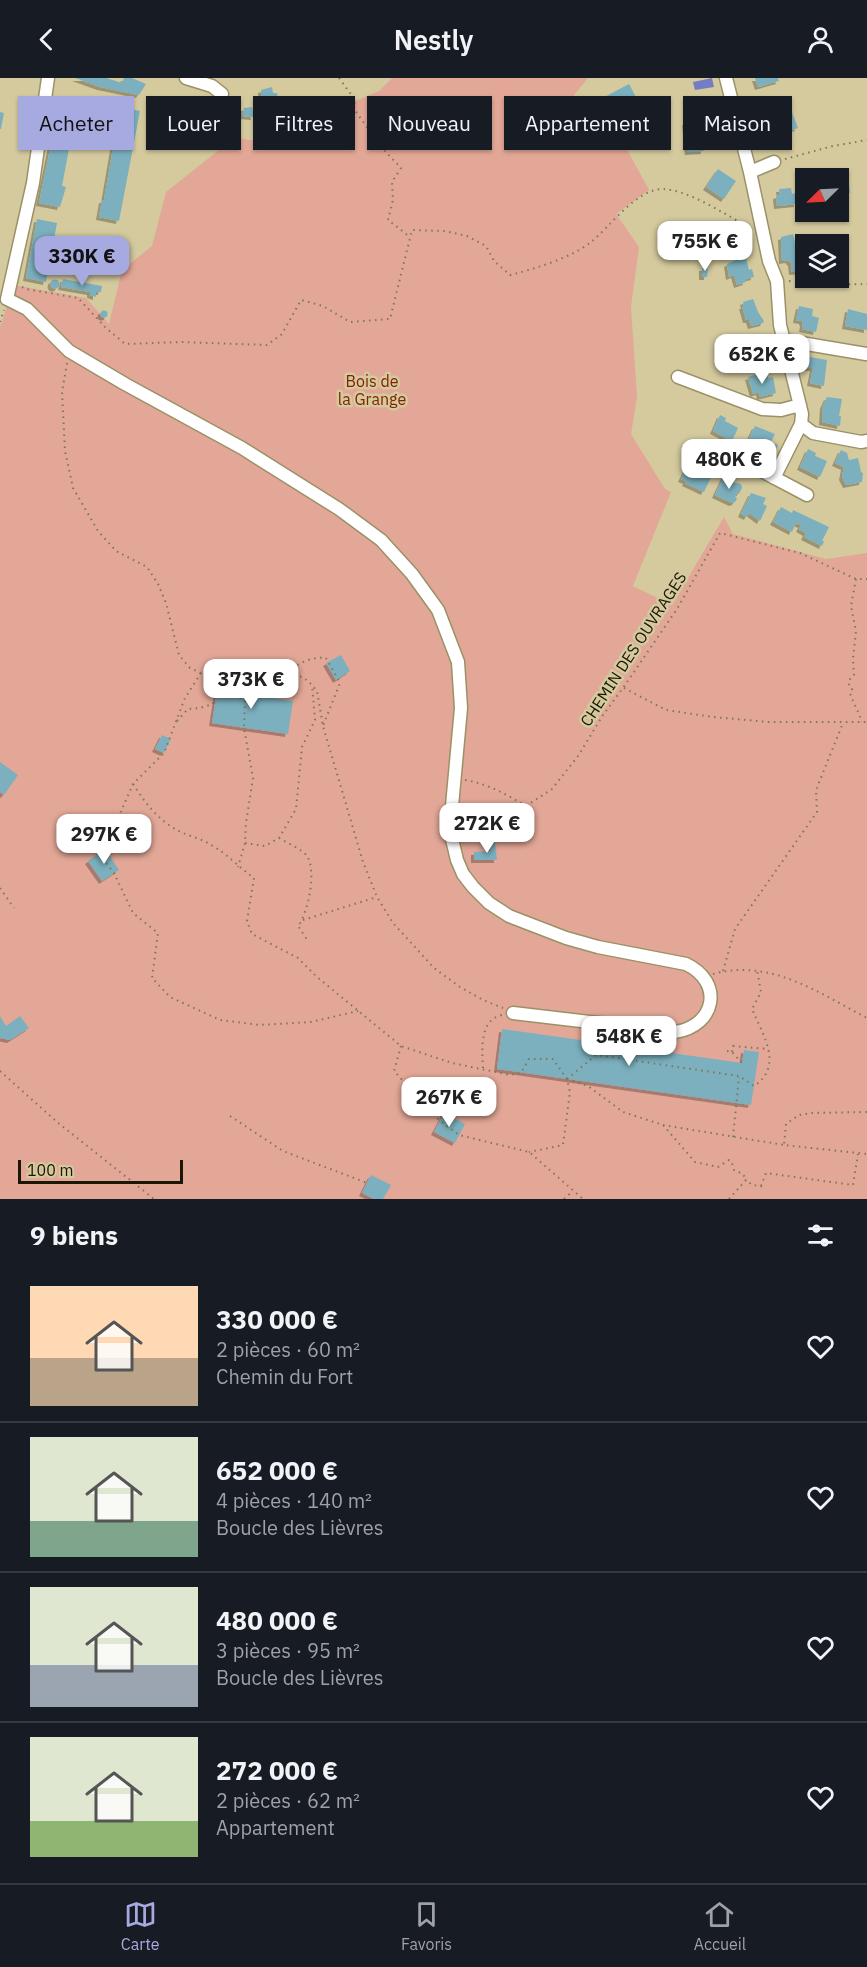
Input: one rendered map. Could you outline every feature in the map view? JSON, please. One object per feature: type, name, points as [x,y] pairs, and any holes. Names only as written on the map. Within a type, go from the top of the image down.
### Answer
[{"type":"street","points":[[48,78],[33,183],[7,299],[27,309],[69,351],[242,448],[339,509],[381,540],[412,574],[438,610],[458,663],[461,708],[451,817],[452,839],[457,860],[472,887],[489,903],[509,916],[566,938],[598,947],[686,964],[705,976],[710,987],[711,998],[704,1018],[686,1030],[675,1032],[513,1013]]},
{"type":"street","points":[[186,78],[212,86],[222,94]]},
{"type":"street","points":[[726,78],[750,172],[769,261],[782,281],[780,325],[802,414],[801,424],[774,478]]},
{"type":"street","points":[[750,172],[774,162]]},
{"type":"street","points":[[783,340],[866,354]]},
{"type":"street","points":[[678,377],[762,409],[781,410],[800,405]]},
{"type":"street","points":[[801,424],[813,434],[867,441]]},
{"type":"street","points":[[739,459],[807,495]]},
{"type":"path","points":[[339,78],[356,101],[352,106],[381,147],[401,168],[392,182],[393,200],[388,220],[410,237]]},
{"type":"path","points":[[774,162],[833,146],[867,140]]},
{"type":"path","points":[[13,279],[26,290],[78,298],[106,328],[125,344],[181,342],[267,345],[282,334],[301,300],[323,306],[350,322],[390,319],[412,230],[445,231],[467,236],[486,246],[494,261],[510,275],[538,268],[590,243],[611,220],[653,190],[679,192],[743,224],[760,224]]},
{"type":"path","points":[[782,281],[818,285],[867,284]]},
{"type":"path","points":[[69,351],[62,393],[65,451],[73,488],[98,531],[117,550],[147,567],[158,584],[166,603],[179,655],[190,668],[201,673],[214,670],[287,671],[304,678],[312,685],[317,691],[323,726],[363,862],[377,897],[393,923],[434,968],[483,1000],[513,1013]]},
{"type":"path","name":"CHEMIN DES OUVRAGES","points":[[526,806],[552,789],[578,756],[603,715],[677,609],[720,533],[800,553],[856,579],[867,579]]},
{"type":"path","points":[[856,579],[851,606],[856,631],[854,675],[849,680],[849,686],[852,689],[850,693],[862,722]]},
{"type":"path","points":[[287,671],[306,661],[318,657],[326,658],[340,683],[323,726]]},
{"type":"path","points":[[201,673],[184,699],[164,753],[133,784],[111,834],[99,854],[114,873],[133,914],[158,933],[152,978],[170,997],[220,1020],[260,1025],[311,1022],[358,1011]]},
{"type":"path","points":[[244,843],[265,846],[279,838],[296,809],[302,747],[315,720],[312,685]]},
{"type":"path","points":[[177,722],[188,709],[213,704],[216,688],[229,691],[245,701],[244,728],[253,778],[244,843],[238,867]]},
{"type":"path","points":[[623,688],[666,710],[713,717],[768,722],[867,722]]},
{"type":"path","points":[[723,971],[735,929],[817,812],[816,790],[843,723]]},
{"type":"path","points":[[456,779],[482,783],[526,806]]},
{"type":"path","points":[[133,784],[151,811],[180,832],[210,844],[254,878],[247,921],[252,934],[297,958],[400,1046],[452,1063],[510,1075],[521,1073],[529,1059],[553,1059],[567,1079],[570,1092],[563,1145],[529,1152],[459,1135],[440,1121],[394,1071],[400,1046]]},
{"type":"path","points":[[481,814],[526,806]]},
{"type":"path","points":[[279,838],[307,855],[312,871],[309,897],[303,920],[298,926],[308,941]]},
{"type":"path","points":[[0,888],[14,908]]},
{"type":"path","points":[[303,920],[377,897]]},
{"type":"path","points":[[705,976],[732,969],[772,972],[789,978],[867,1017]]},
{"type":"path","points":[[567,1079],[596,1055],[739,1076],[754,1086],[764,1079],[770,1070],[768,1049],[752,1009],[761,992],[757,970]]},
{"type":"path","points":[[483,1068],[482,1044],[487,1024],[495,1017],[513,1013]]},
{"type":"path","points":[[732,1052],[733,1046],[768,1049]]},
{"type":"path","points":[[727,1051],[732,1052],[742,1063]]},
{"type":"path","points":[[0,1071],[57,1122],[153,1199]]},
{"type":"path","points":[[733,1137],[739,1076]]},
{"type":"path","points":[[567,1079],[588,1086],[623,1112],[663,1125],[784,1145],[867,1154]]},
{"type":"path","points":[[784,1145],[786,1124],[799,1115],[867,1112]]},
{"type":"path","points":[[230,1116],[283,1152],[367,1183]]},
{"type":"path","points":[[663,1125],[695,1162],[718,1167],[729,1160],[734,1170],[742,1174],[752,1185],[766,1187]]},
{"type":"path","points":[[529,1152],[583,1199]]},
{"type":"path","points":[[760,1186],[766,1173],[853,1185],[858,1154]]},
{"type":"path","points":[[729,1199],[746,1180]]},
{"type":"path","points":[[564,1199],[573,1191]]},
{"type":"green space","name":"Bois de la Grange","points":[[392,78],[588,78],[574,96],[504,96],[504,150],[627,150],[649,190],[616,214],[639,247],[631,307],[637,397],[631,434],[665,489],[671,492],[633,586],[672,605],[724,517],[733,534],[826,559],[867,553],[867,1199],[0,1199],[0,327],[14,285],[86,298],[109,324],[122,270],[152,246],[166,192],[219,150],[241,150],[241,139],[253,140],[253,150],[355,150],[355,101],[379,91]]},
{"type":"water","points":[[712,78],[714,87],[695,90],[693,82]]},
{"type":"building","points":[[75,78],[106,78],[122,83],[124,78],[132,78],[146,84],[139,95],[100,87]]},
{"type":"building","points":[[755,78],[778,78],[779,81],[758,87]]},
{"type":"building","points":[[629,84],[635,96],[606,96]]},
{"type":"building","points":[[272,87],[273,93],[277,93],[277,96],[261,96],[261,90]]},
{"type":"building","points":[[252,107],[253,117],[242,116],[244,108]]},
{"type":"building","points":[[134,110],[140,111],[134,142]]},
{"type":"building","points":[[0,112],[4,113],[1,129],[0,129]]},
{"type":"building","points":[[792,112],[798,128],[792,130]]},
{"type":"building","points":[[50,150],[69,150],[62,186],[66,187],[60,207],[39,203]]},
{"type":"building","points":[[113,150],[133,150],[119,221],[99,217],[102,200],[104,200]]},
{"type":"building","points":[[688,150],[704,151],[688,152]]},
{"type":"building","points":[[718,169],[736,181],[724,199],[706,187]]},
{"type":"building","points":[[791,188],[792,194],[795,193],[795,204],[777,206],[776,196],[780,195],[779,189]]},
{"type":"building","points":[[37,219],[57,223],[46,282],[26,278]]},
{"type":"building","points":[[793,234],[795,272],[792,272],[791,263],[788,260],[782,261],[781,237]]},
{"type":"building","points":[[740,258],[746,258],[749,270],[752,269],[754,277],[745,279],[746,282],[737,285],[734,275],[729,277],[727,264]]},
{"type":"building","points":[[702,268],[708,268],[707,277],[702,277]]},
{"type":"building","points":[[55,279],[60,284],[55,289],[50,284]]},
{"type":"building","points":[[63,279],[102,286],[101,292],[96,292],[96,297],[90,295],[90,292],[61,287]]},
{"type":"building","points":[[753,299],[764,321],[751,326],[749,320],[746,320],[742,306],[744,306],[743,302]]},
{"type":"building","points":[[799,306],[813,309],[812,316],[819,318],[816,332],[802,329],[802,321],[796,320]]},
{"type":"building","points":[[848,309],[867,314],[867,330],[845,326]]},
{"type":"building","points":[[104,310],[108,314],[104,318],[100,314]]},
{"type":"building","points":[[760,334],[765,344],[767,343],[770,356],[754,360],[747,338]]},
{"type":"building","points":[[810,357],[827,360],[824,386],[810,383],[813,368],[808,368]]},
{"type":"building","points":[[766,372],[768,378],[773,377],[776,393],[760,397],[759,392],[753,394],[748,377]]},
{"type":"building","points":[[827,397],[842,399],[840,426],[822,422],[823,406]]},
{"type":"building","points":[[720,415],[726,418],[725,421],[738,428],[732,441],[713,431]]},
{"type":"building","points":[[755,426],[775,434],[771,442],[778,445],[773,455],[754,445],[753,449],[746,445]]},
{"type":"building","points":[[808,449],[816,453],[815,456],[827,461],[820,477],[800,467]]},
{"type":"building","points":[[841,450],[847,453],[849,460],[858,458],[863,473],[862,482],[846,485],[842,477],[844,467],[835,463]]},
{"type":"building","points":[[688,465],[712,475],[704,492],[681,479]]},
{"type":"building","points":[[724,476],[732,480],[731,482],[741,484],[742,488],[735,496],[737,499],[735,502],[732,503],[715,495]]},
{"type":"building","points":[[751,493],[766,498],[763,504],[767,506],[760,521],[749,513],[747,517],[741,514]]},
{"type":"building","points":[[781,507],[792,513],[793,510],[829,527],[822,546],[804,537],[806,533],[799,529],[801,525],[796,523],[792,532],[773,522]]},
{"type":"building","points":[[341,655],[350,671],[336,680],[326,663]]},
{"type":"building","points":[[219,679],[234,681],[233,692],[293,701],[288,734],[212,723]]},
{"type":"building","points":[[162,735],[171,739],[164,753],[155,749]]},
{"type":"building","points":[[0,762],[18,775],[4,795],[0,792]]},
{"type":"building","points":[[495,842],[497,860],[474,860],[474,852],[490,851],[490,843]]},
{"type":"building","points":[[105,849],[119,870],[102,881],[88,861]]},
{"type":"building","points":[[0,1016],[6,1026],[20,1016],[29,1028],[10,1040],[0,1038]]},
{"type":"building","points":[[502,1029],[742,1063],[744,1050],[759,1052],[751,1105],[497,1069]]},
{"type":"building","points":[[444,1113],[465,1124],[455,1143],[434,1132]]},
{"type":"building","points":[[371,1175],[391,1185],[383,1199],[374,1199],[362,1193]]}]
